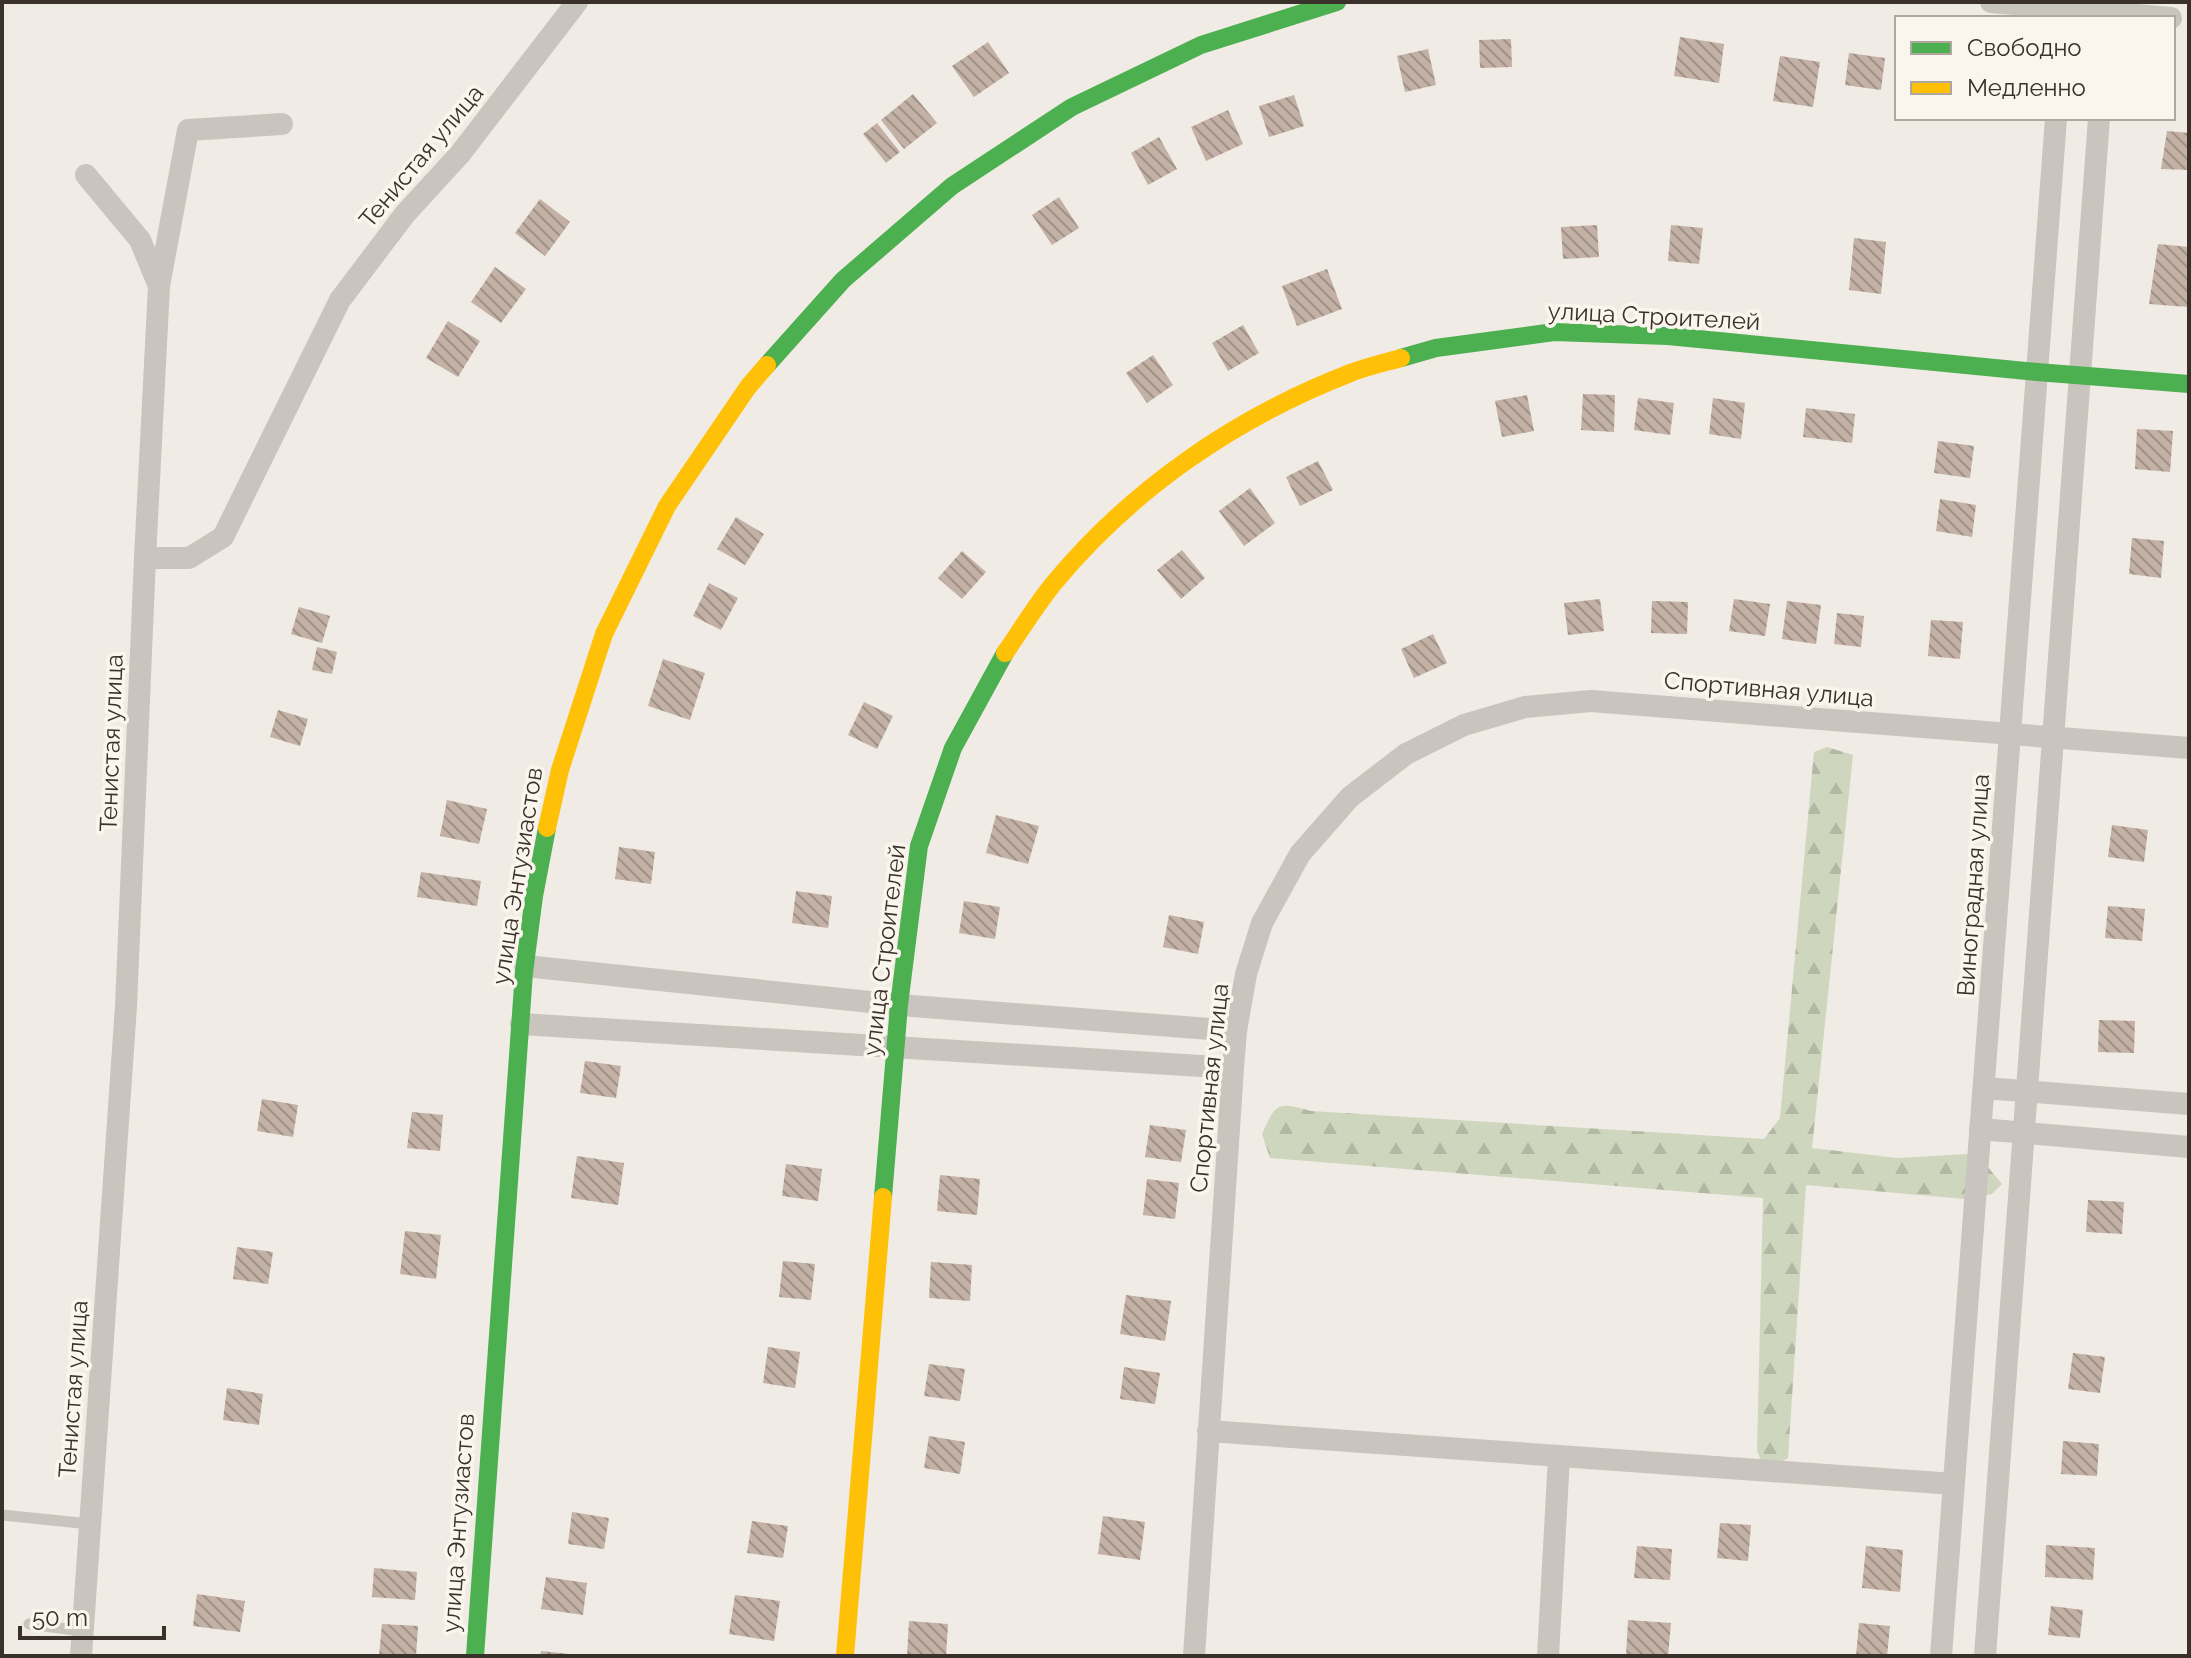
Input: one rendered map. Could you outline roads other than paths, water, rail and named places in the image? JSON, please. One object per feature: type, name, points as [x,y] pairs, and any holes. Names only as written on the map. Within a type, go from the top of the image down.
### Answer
[{"type":"street","name":"Тенистая улица","points":[[81,1656],[126,1006],[145,558],[189,558],[223,537],[340,300],[405,214],[460,154],[577,2]]},
{"type":"street","name":"улица Энтузиастов","points":[[475,1656],[525,966],[545,835],[561,764],[582,696],[627,582],[668,505],[713,434],[790,335],[874,249],[922,207],[1039,125],[1108,87],[1177,55],[1247,28],[1337,2]]},
{"type":"street","points":[[1991,2],[2153,16]]},
{"type":"street","name":"Виноградная улица","points":[[1941,1656],[2056,120]]},
{"type":"street","points":[[1985,1656],[2099,120]]},
{"type":"street","points":[[145,558],[159,286],[188,130],[282,124]]},
{"type":"street","points":[[86,175],[140,240],[159,286]]},
{"type":"street","name":"улица Строителей","points":[[845,1656],[899,1005],[919,846],[953,748],[998,662],[1053,584],[1116,517],[1188,458],[1269,409],[1350,373],[1436,348],[1554,332],[1668,336],[2189,384]]},
{"type":"street","name":"Спортивная улица","points":[[1194,1656],[1233,1068],[1246,974],[1262,923],[1300,854],[1350,797],[1406,754],[1464,725],[1525,707],[1591,701],[2189,748]]},
{"type":"street","points":[[525,966],[899,1005],[1236,1031]]},
{"type":"street","points":[[521,1024],[1233,1068]]},
{"type":"street","points":[[1984,1088],[2189,1104]]},
{"type":"street","points":[[1980,1129],[2189,1147]]},
{"type":"street","points":[[1208,1431],[1954,1484]]},
{"type":"street","points":[[1548,1656],[1559,1457]]},
{"type":"lane","points":[[2,1515],[90,1524]]},
{"type":"lane","points":[[29,1624],[83,1631]]}]
